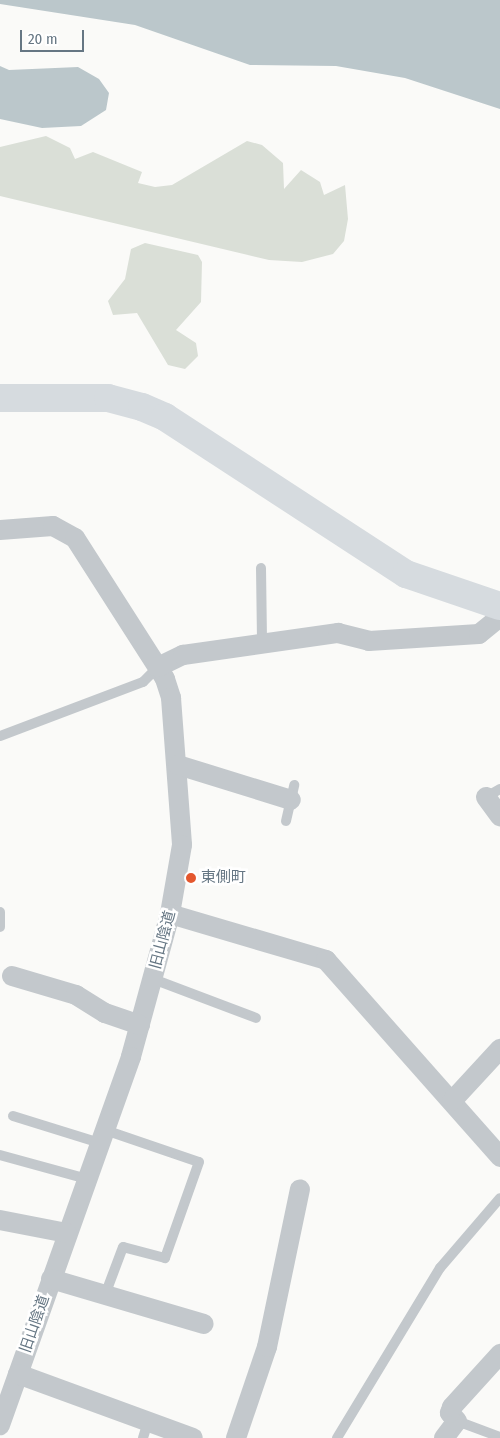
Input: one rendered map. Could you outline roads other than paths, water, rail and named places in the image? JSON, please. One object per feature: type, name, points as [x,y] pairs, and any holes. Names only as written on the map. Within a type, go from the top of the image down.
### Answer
[{"type":"street","points":[[0,398],[108,398],[142,407],[165,417],[406,574],[500,606]]},
{"type":"street","name":"旧山陰道","points":[[0,530],[52,526],[71,534],[158,667],[171,698],[178,765],[182,845],[170,914],[140,1025],[103,1136],[1,1417]]},
{"type":"street","points":[[158,667],[183,655],[338,633],[369,641],[480,634],[500,617]]},
{"type":"street","points":[[178,765],[292,792]]},
{"type":"street","points":[[493,793],[500,816]]},
{"type":"street","points":[[170,914],[326,960],[452,1100],[500,1157]]},
{"type":"street","points":[[6,973],[76,995],[105,1014],[140,1025]]},
{"type":"street","points":[[452,1100],[500,1049]]},
{"type":"street","points":[[236,1438],[267,1347],[300,1189]]},
{"type":"street","points":[[0,1220],[67,1233]]},
{"type":"street","points":[[51,1279],[204,1324]]},
{"type":"street","points":[[444,1438],[457,1422],[450,1413],[452,1407],[500,1354]]},
{"type":"street","points":[[18,1374],[146,1430],[193,1438]]},
{"type":"lane","points":[[261,568],[262,644]]},
{"type":"lane","points":[[0,736],[143,682],[158,667]]},
{"type":"lane","points":[[286,821],[292,792]]},
{"type":"lane","points":[[0,912],[4,913],[0,927]]},
{"type":"lane","points":[[153,979],[256,1018]]},
{"type":"lane","points":[[13,1116],[103,1136],[199,1162],[165,1258],[123,1247],[105,1295]]},
{"type":"lane","points":[[0,1155],[87,1179]]},
{"type":"lane","points":[[337,1438],[440,1268],[500,1198]]},
{"type":"lane","points":[[457,1422],[500,1437]]},
{"type":"place","name":"東側町","points":[[191,878]]}]
